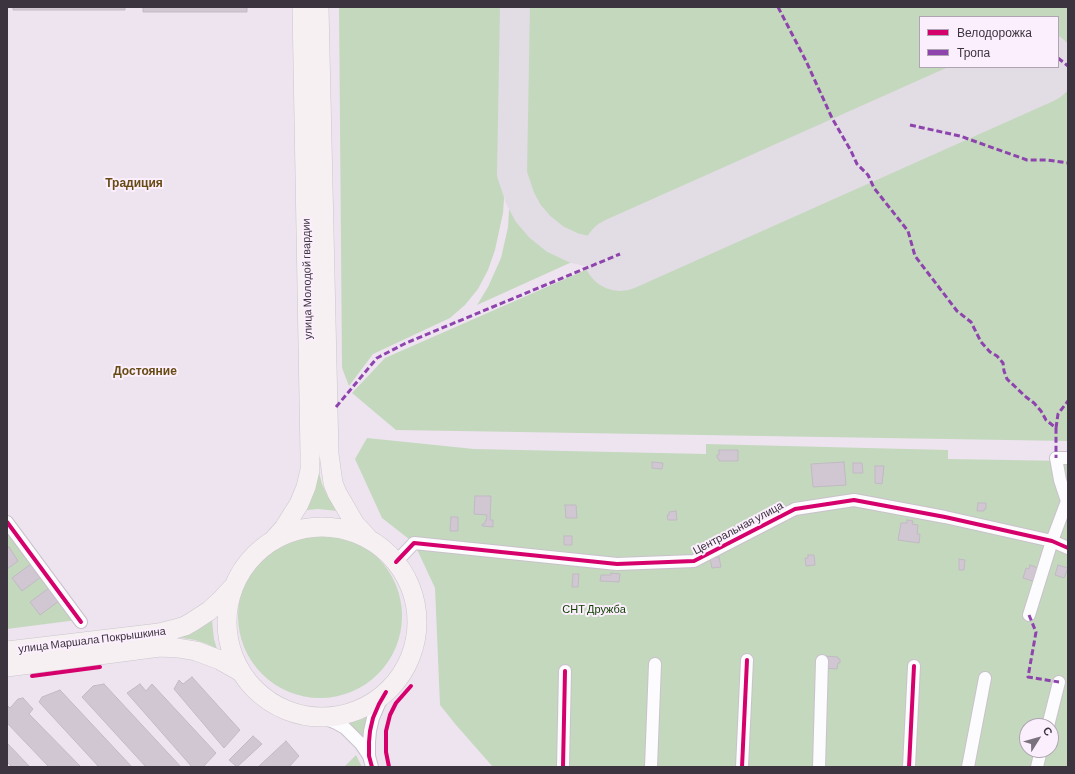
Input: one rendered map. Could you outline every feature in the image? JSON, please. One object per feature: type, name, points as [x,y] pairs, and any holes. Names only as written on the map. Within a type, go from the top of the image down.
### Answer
[{"type":"main road","name":"улица Молодой гвардии","points":[[272,541],[284,528],[299,504],[306,487],[310,470],[302,7]]},
{"type":"main road","name":"улица Молодой гвардии","points":[[319,7],[330,471],[337,493],[355,524],[369,539]]},
{"type":"main road","points":[[317,527],[341,528],[369,539],[379,545],[396,562],[403,572],[413,593],[416,605],[417,629],[408,663],[386,692],[367,706],[345,714],[321,717],[298,714],[276,704],[256,690],[248,682],[241,672],[230,644],[228,632],[228,609],[234,586],[239,575],[250,560],[262,548],[272,541],[294,531],[317,527]]},
{"type":"main road","name":"улица Маршала Покрышкина","points":[[7,651],[158,633],[175,629],[185,626],[209,611],[234,586]]},
{"type":"main road","name":"улица Маршала Покрышкина","points":[[7,667],[160,647],[196,651],[220,660],[241,672]]},
{"type":"street","points":[[1029,615],[1052,541],[1067,501],[1060,480],[1056,458],[1068,458]]},
{"type":"street","name":"Центральная улица","points":[[396,562],[414,543],[617,564],[694,562],[794,509],[854,500],[945,516],[1052,541],[1068,548]]},
{"type":"street","points":[[7,522],[81,622]]},
{"type":"street","points":[[742,767],[747,660]]},
{"type":"street","points":[[819,767],[822,661]]},
{"type":"street","points":[[651,767],[655,664]]},
{"type":"street","points":[[909,767],[914,666]]},
{"type":"street","points":[[564,767],[565,671]]},
{"type":"street","points":[[968,767],[985,678]]},
{"type":"street","points":[[1050,718],[1059,682]]},
{"type":"street","points":[[370,761],[369,742],[373,718],[386,692]]},
{"type":"street","points":[[321,717],[345,728],[361,744],[370,761]]},
{"type":"green space","points":[[339,7],[506,7],[506,171],[503,213],[495,250],[488,270],[478,289],[465,305],[450,318],[373,354],[349,386],[342,368]]},
{"type":"green space","points":[[523,7],[1068,7],[1068,42],[1059,46],[1059,16],[919,16],[919,68],[1009,68],[628,238],[609,244],[588,247],[569,242],[552,233],[538,220],[528,205],[521,188]]},
{"type":"green space","points":[[1068,58],[1068,441],[396,430],[352,393],[385,358],[1046,68],[1059,68],[1059,62]]},
{"type":"green space","points":[[510,193],[521,217],[547,244],[557,250],[583,257],[477,305],[488,287],[501,258],[508,227]]},
{"type":"green space","name":"СНТ Дружба","points":[[367,438],[474,449],[706,454],[706,444],[948,450],[948,459],[1068,461],[1068,767],[493,767],[440,705],[435,588],[414,543],[382,518],[355,459]]},
{"type":"green space","points":[[319,472],[327,495],[338,511],[318,509],[297,511]]},
{"type":"green space","points":[[7,521],[77,620],[7,629]]},
{"type":"green space","points":[[312,534],[328,534],[344,537],[359,543],[372,552],[384,564],[393,577],[399,592],[402,616],[401,632],[393,655],[384,668],[372,680],[359,689],[344,695],[328,698],[312,698],[296,695],[281,689],[268,680],[256,668],[247,655],[241,640],[238,624],[238,608],[241,592],[247,577],[256,564],[268,552],[281,543],[296,537]]},
{"type":"green space","points":[[212,620],[214,639],[217,649],[195,640],[175,637]]},
{"type":"green space","points":[[368,713],[362,738],[344,722],[356,719]]},
{"type":"green space","points":[[356,755],[362,767],[344,767]]},
{"type":"building","points":[[13,7],[125,7],[125,10],[13,10]]},
{"type":"building","points":[[143,7],[247,7],[247,12],[143,12]]},
{"type":"building","points":[[719,450],[738,450],[738,461],[719,461],[717,455],[719,455]]},
{"type":"building","points":[[652,462],[663,463],[662,469],[652,468]]},
{"type":"building","points":[[844,462],[846,485],[813,487],[811,464]]},
{"type":"building","points":[[853,463],[862,463],[863,473],[853,473]]},
{"type":"building","points":[[875,466],[884,466],[882,484],[875,483]]},
{"type":"building","points":[[475,496],[491,496],[490,520],[493,520],[493,527],[482,526],[482,524],[485,524],[487,515],[474,514]]},
{"type":"building","points":[[978,503],[986,503],[986,509],[984,509],[984,511],[977,511]]},
{"type":"building","points":[[565,505],[576,505],[577,518],[566,518]]},
{"type":"building","points":[[676,511],[677,520],[668,520],[667,515],[669,515],[669,512]]},
{"type":"building","points":[[451,517],[458,517],[458,531],[450,531]]},
{"type":"building","points":[[907,520],[913,521],[912,524],[918,525],[917,534],[920,534],[919,543],[898,540],[901,523],[907,523]]},
{"type":"building","points":[[564,536],[572,536],[572,545],[564,545]]},
{"type":"building","points":[[9,547],[18,561],[7,569],[7,548]]},
{"type":"building","points":[[808,555],[814,555],[815,565],[806,566],[805,558],[808,558]]},
{"type":"building","points":[[719,557],[721,567],[712,568],[710,558]]},
{"type":"building","points":[[959,559],[965,560],[964,570],[959,570]]},
{"type":"building","points":[[31,564],[41,577],[22,591],[12,578]]},
{"type":"building","points":[[1030,565],[1038,568],[1035,582],[1023,578],[1026,568],[1029,569]]},
{"type":"building","points":[[1058,565],[1068,568],[1064,578],[1055,575]]},
{"type":"building","points":[[611,573],[620,574],[619,582],[600,581],[601,575],[611,575]]},
{"type":"building","points":[[573,574],[579,574],[578,587],[572,587]]},
{"type":"building","points":[[49,588],[59,601],[40,615],[30,602]]},
{"type":"building","points":[[825,656],[838,657],[838,659],[840,659],[837,669],[824,668]]},
{"type":"building","points":[[192,677],[240,730],[224,748],[174,689],[179,680],[183,684]]},
{"type":"building","points":[[104,684],[181,767],[146,767],[82,697],[93,686]]},
{"type":"building","points":[[140,684],[146,691],[152,684],[216,753],[203,767],[192,767],[127,693]]},
{"type":"building","points":[[60,690],[132,767],[99,767],[39,702],[42,697]]},
{"type":"building","points":[[23,698],[33,709],[29,714],[81,767],[49,767],[7,723],[7,705],[10,708],[18,699]]},
{"type":"building","points":[[253,736],[262,744],[237,767],[229,760]]},
{"type":"building","points":[[286,741],[299,756],[289,767],[258,767]]},
{"type":"building","points":[[7,743],[30,767],[12,767],[7,762]]},
{"type":"taxiway","points":[[515,7],[512,174],[520,198],[528,213],[540,227],[555,239],[574,248],[596,253],[620,254]]},
{"type":"runway","points":[[620,254],[1037,68]]},
{"type":"marked path","points":[[778,7],[806,61],[832,118],[857,164],[868,175],[874,188],[908,231],[915,256],[957,311],[971,322],[981,342],[1003,363],[1007,379],[1034,403],[1046,420],[1056,428],[1056,458]]},
{"type":"marked path","points":[[1059,59],[1068,66]]},
{"type":"marked path","points":[[910,125],[960,136],[1027,160],[1047,160],[1068,163]]},
{"type":"marked path","points":[[336,407],[377,358],[406,343],[620,254]]},
{"type":"marked path","points":[[1056,428],[1058,414],[1068,401]]},
{"type":"marked path","points":[[1029,615],[1036,632],[1028,677],[1059,682]]},
{"type":"cycle path","points":[[396,562],[414,543],[617,564],[694,561],[795,509],[854,500],[945,517],[1052,541],[1068,548]]},
{"type":"cycle path","points":[[7,522],[81,622]]},
{"type":"cycle path","points":[[742,767],[747,660]]},
{"type":"cycle path","points":[[909,767],[914,666]]},
{"type":"cycle path","points":[[32,676],[100,667]]},
{"type":"cycle path","points":[[563,767],[565,671]]},
{"type":"cycle path","points":[[389,767],[386,752],[386,731],[390,715],[396,703],[411,686]]},
{"type":"cycle path","points":[[372,767],[369,756],[370,731],[373,718],[386,692]]},
{"type":"district","name":"Традиция","points":[[134,183]]},
{"type":"district","name":"Достояние","points":[[145,371]]}]
